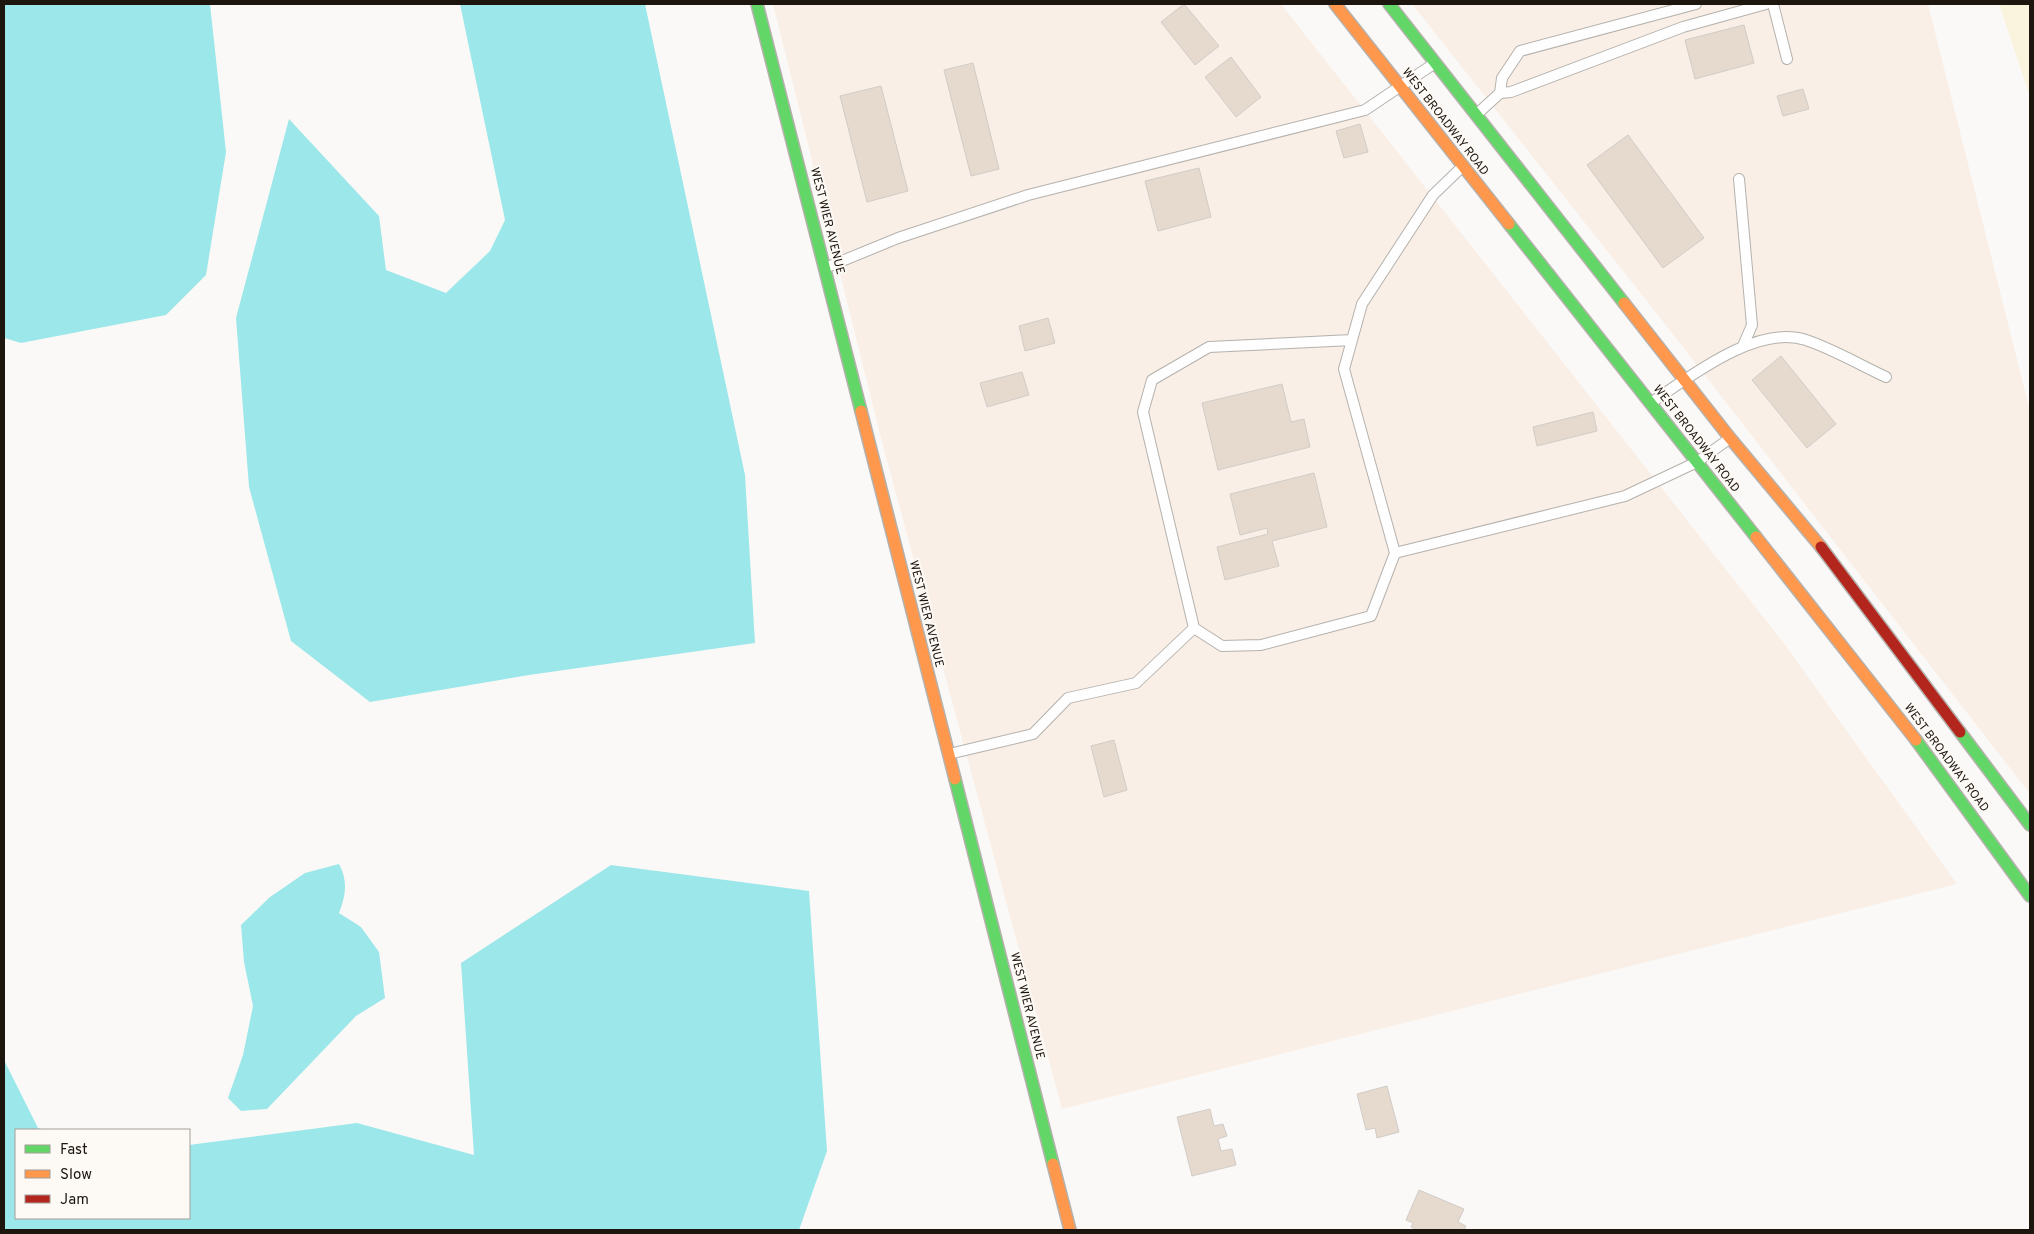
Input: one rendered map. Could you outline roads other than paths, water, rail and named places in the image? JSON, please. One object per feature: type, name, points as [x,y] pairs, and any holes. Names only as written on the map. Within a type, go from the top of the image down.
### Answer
[{"type":"main road","name":"WEST WIER AVENUE","points":[[757,4],[1070,1230]]},
{"type":"main road","name":"WEST BROADWAY ROAD","points":[[1335,4],[1995,838],[2030,896]]},
{"type":"main road","points":[[1389,4],[1730,438],[1821,547],[2024,821]]},
{"type":"lane","points":[[1500,94],[1502,78],[1520,51],[1696,4]]},
{"type":"lane","points":[[1476,115],[1500,94],[1511,92],[1683,28],[1766,4]]},
{"type":"lane","points":[[1773,4],[1787,59]]},
{"type":"lane","points":[[824,268],[898,238],[1028,195],[1365,110],[1436,63]]},
{"type":"lane","points":[[1352,340],[1209,348],[1152,380],[1143,412],[1194,628],[1222,646],[1261,645],[1371,616],[1395,553],[1344,370],[1362,304],[1433,195],[1463,166]]},
{"type":"lane","points":[[1739,180],[1752,325],[1743,346]]},
{"type":"lane","points":[[1650,403],[1743,346],[1774,338],[1805,340],[1886,377]]},
{"type":"lane","points":[[1395,553],[1625,496],[1697,462],[1730,438]]},
{"type":"lane","points":[[948,755],[1033,734],[1068,698],[1136,683],[1194,628]]},
{"type":"water","points":[[4,4],[210,4],[226,152],[206,275],[166,315],[21,343],[4,338]]},
{"type":"water","points":[[460,4],[645,4],[745,475],[755,643],[529,675],[370,702],[291,641],[249,487],[236,318],[289,119],[379,216],[386,270],[446,293],[490,251],[505,220]]},
{"type":"water","points":[[339,864],[344,876],[345,888],[339,913],[361,927],[379,952],[385,998],[356,1016],[267,1109],[241,1111],[228,1098],[243,1055],[253,1006],[244,962],[241,925],[270,897],[305,873]]},
{"type":"water","points":[[611,865],[809,891],[827,1151],[799,1230],[4,1230],[4,1060],[38,1128],[40,1129],[15,1129],[15,1219],[190,1219],[190,1145],[357,1123],[474,1155],[461,963]]}]
